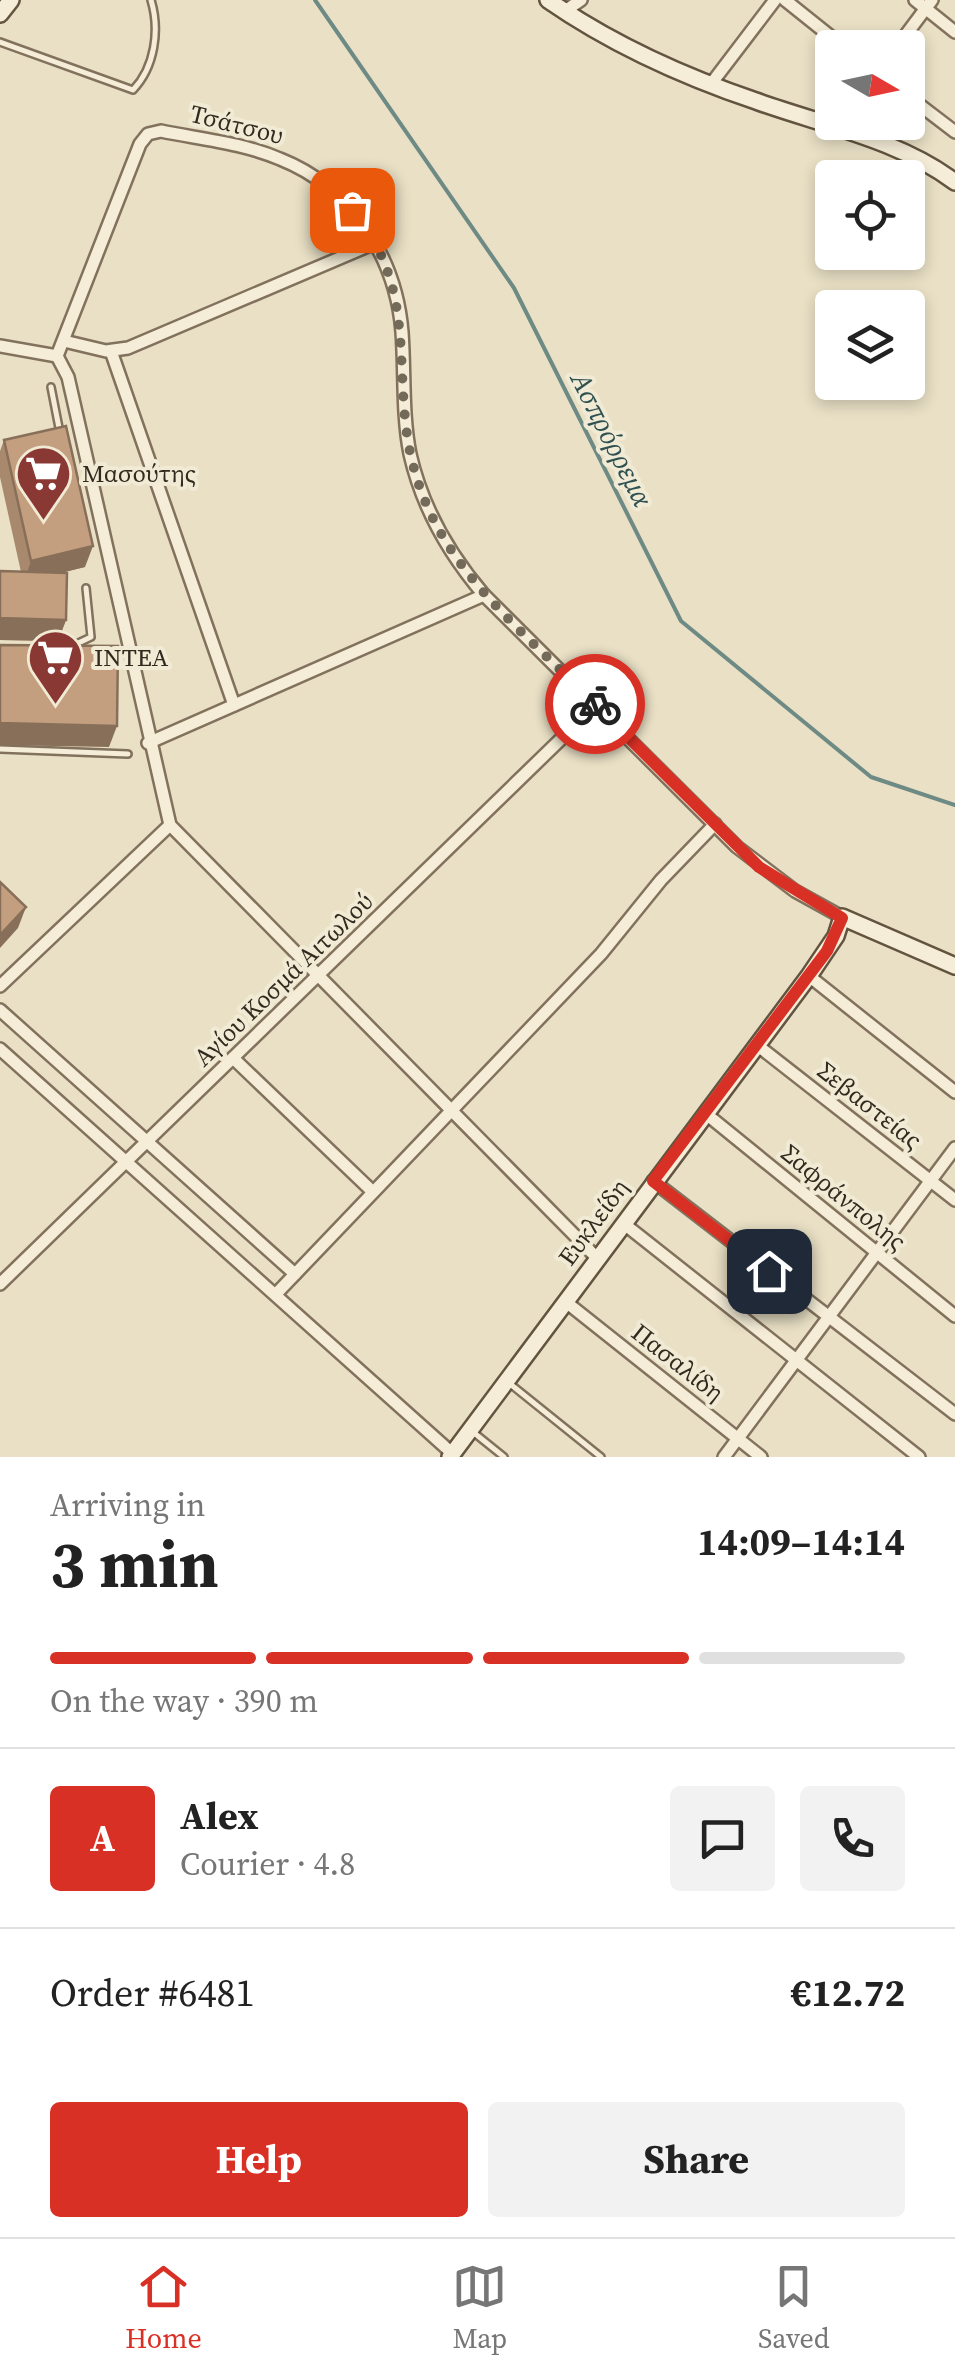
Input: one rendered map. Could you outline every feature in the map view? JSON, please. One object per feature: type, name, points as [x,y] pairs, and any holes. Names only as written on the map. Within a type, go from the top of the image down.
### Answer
[{"type":"street","points":[[0,14],[11,0]]},
{"type":"street","points":[[548,0],[711,84],[886,144],[955,182]]},
{"type":"street","points":[[564,11],[581,0]]},
{"type":"street","points":[[711,84],[776,0]]},
{"type":"street","points":[[785,0],[823,30]]},
{"type":"street","points":[[915,0],[929,5],[955,32]]},
{"type":"street","points":[[910,30],[929,5]]},
{"type":"street","points":[[925,109],[955,132]]},
{"type":"street","name":"Τσάτσου","points":[[57,356],[140,144],[153,132],[244,147],[293,164],[339,197],[375,243],[399,306],[405,420],[414,471],[444,542],[484,595],[759,867],[842,918],[955,966]]},
{"type":"street","points":[[64,341],[111,351],[140,344],[375,243]]},
{"type":"street","points":[[0,346],[57,356],[68,377],[148,743],[170,826],[597,1258]]},
{"type":"street","points":[[111,351],[234,705]]},
{"type":"street","points":[[148,743],[484,595]]},
{"type":"street","name":"Αγίου Κοσμά Αιτωλού","points":[[0,1284],[596,706]]},
{"type":"street","points":[[276,1294],[602,954],[661,880],[715,824]]},
{"type":"street","points":[[0,986],[170,826]]},
{"type":"street","name":"Ευκλείδη","points":[[452,1455],[809,976],[836,936],[842,918]]},
{"type":"street","points":[[809,976],[955,1092]]},
{"type":"street","points":[[0,1010],[294,1274]]},
{"type":"street","name":"Σεβαστείας","points":[[757,1045],[955,1200]]},
{"type":"street","points":[[0,1049],[452,1455]]},
{"type":"street","points":[[233,1058],[372,1192]]},
{"type":"street","name":"Σαφράνπολης","points":[[706,1113],[955,1316]]},
{"type":"street","points":[[724,1457],[955,1148]]},
{"type":"street","points":[[653,1181],[955,1414]]},
{"type":"street","points":[[623,1223],[920,1457]]},
{"type":"street","name":"Πασαλίδη","points":[[566,1302],[761,1457]]},
{"type":"lane","points":[[0,42],[133,90],[154,51],[156,24],[151,0]]},
{"type":"lane","points":[[51,387],[60,426],[53,439]]},
{"type":"lane","points":[[68,647],[85,644],[91,637],[86,588]]},
{"type":"lane","points":[[0,749],[128,754]]},
{"type":"lane","points":[[507,1381],[601,1457]]},
{"type":"lane","points":[[470,1430],[504,1457]]},
{"type":"building","name":"Μασούτης","points":[[66,426],[93,546],[31,561],[4,440]]},
{"type":"building","points":[[0,571],[67,573],[66,620],[0,618]]},
{"type":"building","name":"INTEA","points":[[0,645],[118,646],[117,726],[0,723]]},
{"type":"building","points":[[0,882],[26,907],[0,935]]},
{"type":"waterway","name":"Ασπρόρρεμα","points":[[315,0],[514,288],[681,621],[871,777],[955,805]]},
{"type":"way so far","points":[[352,210],[375,243],[399,306],[407,436],[414,471],[434,523],[484,595],[595,704]]},
{"type":"place","name":"Μασούτης","points":[[43,522]]},
{"type":"place","name":"INTEA","points":[[55,706]]},
{"type":"route","points":[[595,704],[759,867],[842,918],[827,951],[653,1181],[769,1271]]}]
